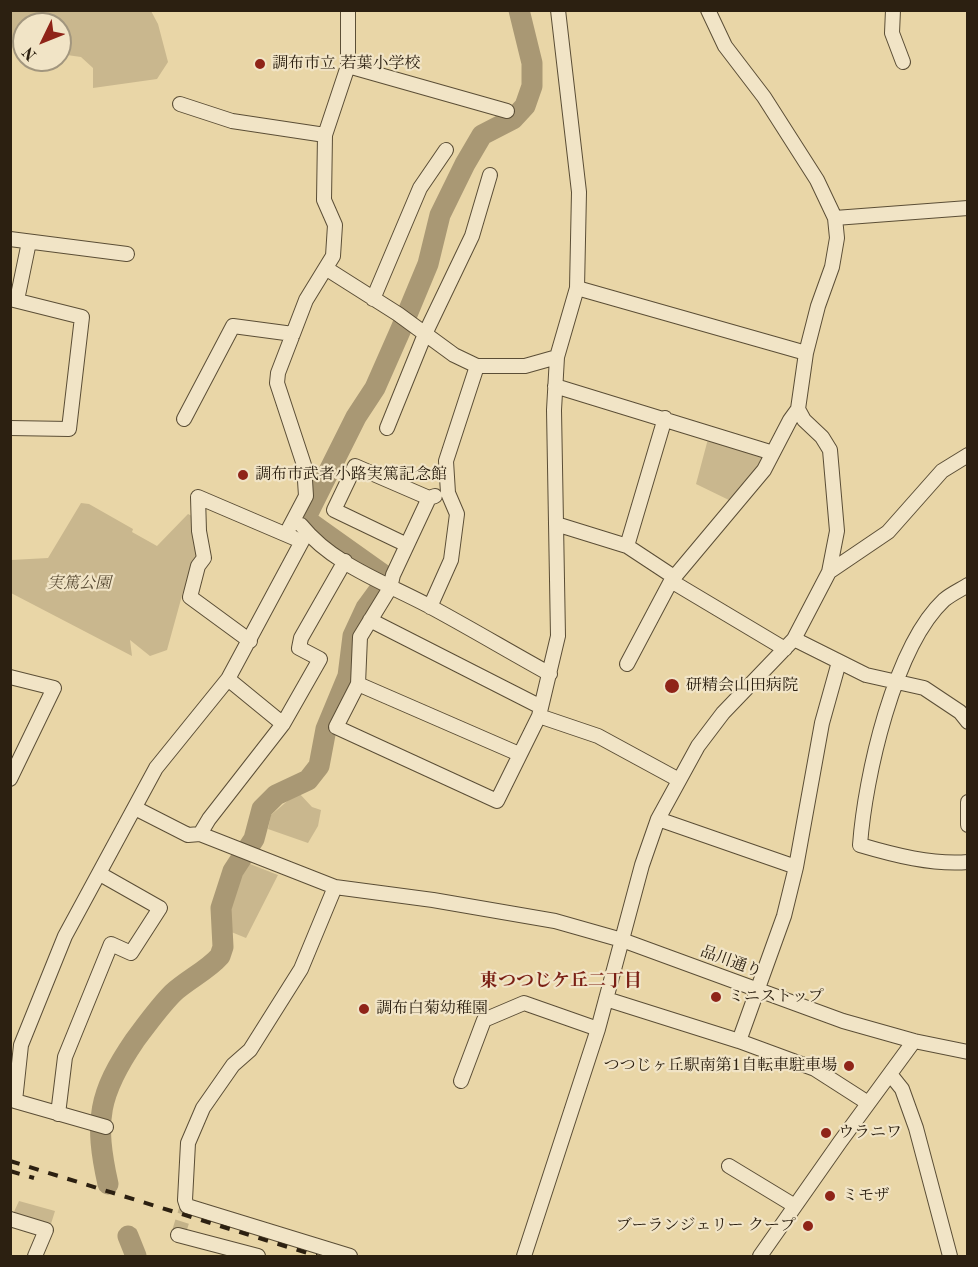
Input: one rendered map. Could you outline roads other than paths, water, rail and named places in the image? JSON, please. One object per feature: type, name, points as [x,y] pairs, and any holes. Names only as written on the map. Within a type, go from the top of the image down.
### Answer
[{"type":"street","points":[[286,534],[306,496],[304,465],[277,383],[278,373],[306,300],[333,256],[335,225],[324,200],[325,135],[348,66],[348,10]]},
{"type":"street","points":[[429,498],[390,588],[360,637],[358,684],[336,727],[498,801],[540,711],[558,636],[556,357],[577,288],[579,192],[558,10]]},
{"type":"street","points":[[627,664],[672,579],[764,470],[790,420],[798,410],[806,353],[818,306],[832,267],[837,238],[835,218],[817,180],[765,97],[725,46],[708,10]]},
{"type":"street","points":[[893,10],[892,33],[903,62]]},
{"type":"street","points":[[348,66],[507,111]]},
{"type":"street","points":[[180,104],[232,121],[325,135]]},
{"type":"street","points":[[373,299],[420,188],[446,150]]},
{"type":"street","points":[[387,428],[420,330],[472,236],[490,175]]},
{"type":"street","points":[[835,218],[968,208]]},
{"type":"street","points":[[10,239],[127,254]]},
{"type":"street","points":[[10,428],[69,429],[82,317],[14,300],[29,242]]},
{"type":"street","points":[[327,269],[398,314],[454,355],[477,366],[525,366],[556,357]]},
{"type":"street","points":[[577,288],[806,353]]},
{"type":"street","points":[[184,419],[233,326],[293,334]]},
{"type":"street","points":[[430,607],[451,560],[457,514],[448,493],[446,461],[477,366]]},
{"type":"street","points":[[555,386],[773,453]]},
{"type":"street","points":[[524,1257],[598,1029],[658,819],[679,780],[723,713],[789,644],[829,572],[837,531],[830,450],[822,437],[804,420],[798,410]]},
{"type":"street","points":[[627,546],[665,418]]},
{"type":"street","points":[[829,572],[888,532],[942,471],[968,455]]},
{"type":"street","points":[[407,545],[334,510],[355,466],[429,498],[448,493]]},
{"type":"street","points":[[250,640],[190,597],[198,566],[204,558],[199,531],[198,498],[286,534],[304,537],[376,582],[430,607],[550,674]]},
{"type":"street","points":[[295,517],[304,537]]},
{"type":"street","points":[[556,524],[627,546],[672,579],[789,644],[866,675],[894,684],[924,688],[960,712],[968,722]]},
{"type":"street","points":[[106,1127],[15,1101],[21,1045],[65,936],[156,768],[228,679],[304,537]]},
{"type":"street","points":[[200,834],[209,819],[283,724],[320,659],[299,648],[301,638],[345,561]]},
{"type":"street","points":[[968,585],[945,600],[927,622],[894,684],[864,800],[860,845],[899,855],[955,863],[968,862]]},
{"type":"street","points":[[370,620],[540,711],[598,736],[679,780]]},
{"type":"street","points":[[739,1041],[778,937],[796,867],[822,723],[839,663]]},
{"type":"street","points":[[10,677],[54,688],[10,779]]},
{"type":"street","points":[[228,679],[283,724]]},
{"type":"street","points":[[358,684],[519,754]]},
{"type":"street","points":[[968,802],[968,825]]},
{"type":"street","name":"品川通り","points":[[135,808],[188,835],[200,834],[335,887],[434,900],[519,915],[622,940],[843,1021],[914,1041],[968,1052]]},
{"type":"street","points":[[658,819],[796,867]]},
{"type":"street","points":[[58,1114],[65,1057],[111,944],[131,953],[160,908],[100,874]]},
{"type":"street","points":[[335,887],[301,969],[250,1050],[233,1065],[203,1108],[188,1143],[185,1200],[187,1206],[350,1257]]},
{"type":"street","points":[[606,999],[739,1041],[815,1069],[868,1103]]},
{"type":"street","points":[[461,1081],[484,1020],[524,1003],[598,1029]]},
{"type":"street","points":[[760,1257],[914,1041]]},
{"type":"street","points":[[890,1074],[902,1089],[916,1128],[950,1257]]},
{"type":"street","points":[[729,1166],[795,1206]]},
{"type":"street","points":[[10,1219],[46,1230],[35,1257]]},
{"type":"street","points":[[178,1235],[258,1257]]},
{"type":"waterway","points":[[108,1184],[101,1143],[101,1125],[102,1109],[113,1076],[135,1040],[163,1004],[173,993],[220,956],[223,947],[221,908],[233,871],[254,839],[262,809],[276,795],[308,780],[319,766],[326,729],[348,676],[353,636],[366,608],[388,578],[305,519],[356,417],[375,388],[428,264],[440,215],[465,164],[482,135],[513,119],[525,106],[532,86],[532,63],[519,10]]},
{"type":"waterway","points":[[128,1236],[136,1256]]},
{"type":"tunnel","points":[[178,1235],[187,1206]]},
{"type":"railway","points":[[10,1161],[317,1256]]},
{"type":"railway","points":[[10,1171],[34,1178]]},
{"type":"place","name":"調布市立 若葉小学校","points":[[260,64]]},
{"type":"place","name":"調布市武者小路実篤記念館","points":[[243,475]]},
{"type":"place","name":"研精会山田病院","points":[[672,686]]},
{"type":"place","name":"ミニストップ","points":[[716,997]]},
{"type":"place","name":"調布白菊幼稚園","points":[[364,1009]]},
{"type":"place","name":"つつじヶ丘駅南第1自転車駐車場","points":[[849,1066]]},
{"type":"place","name":"ウラニワ","points":[[826,1133]]},
{"type":"place","name":"ミモザ","points":[[830,1196]]},
{"type":"place","name":"ブーランジェリー クープ","points":[[808,1226]]},
{"type":"district","name":"東つつじケ丘二丁目","points":[[561,981]]},
{"type":"park label","name":"実篤公園","points":[[79,584]]}]
